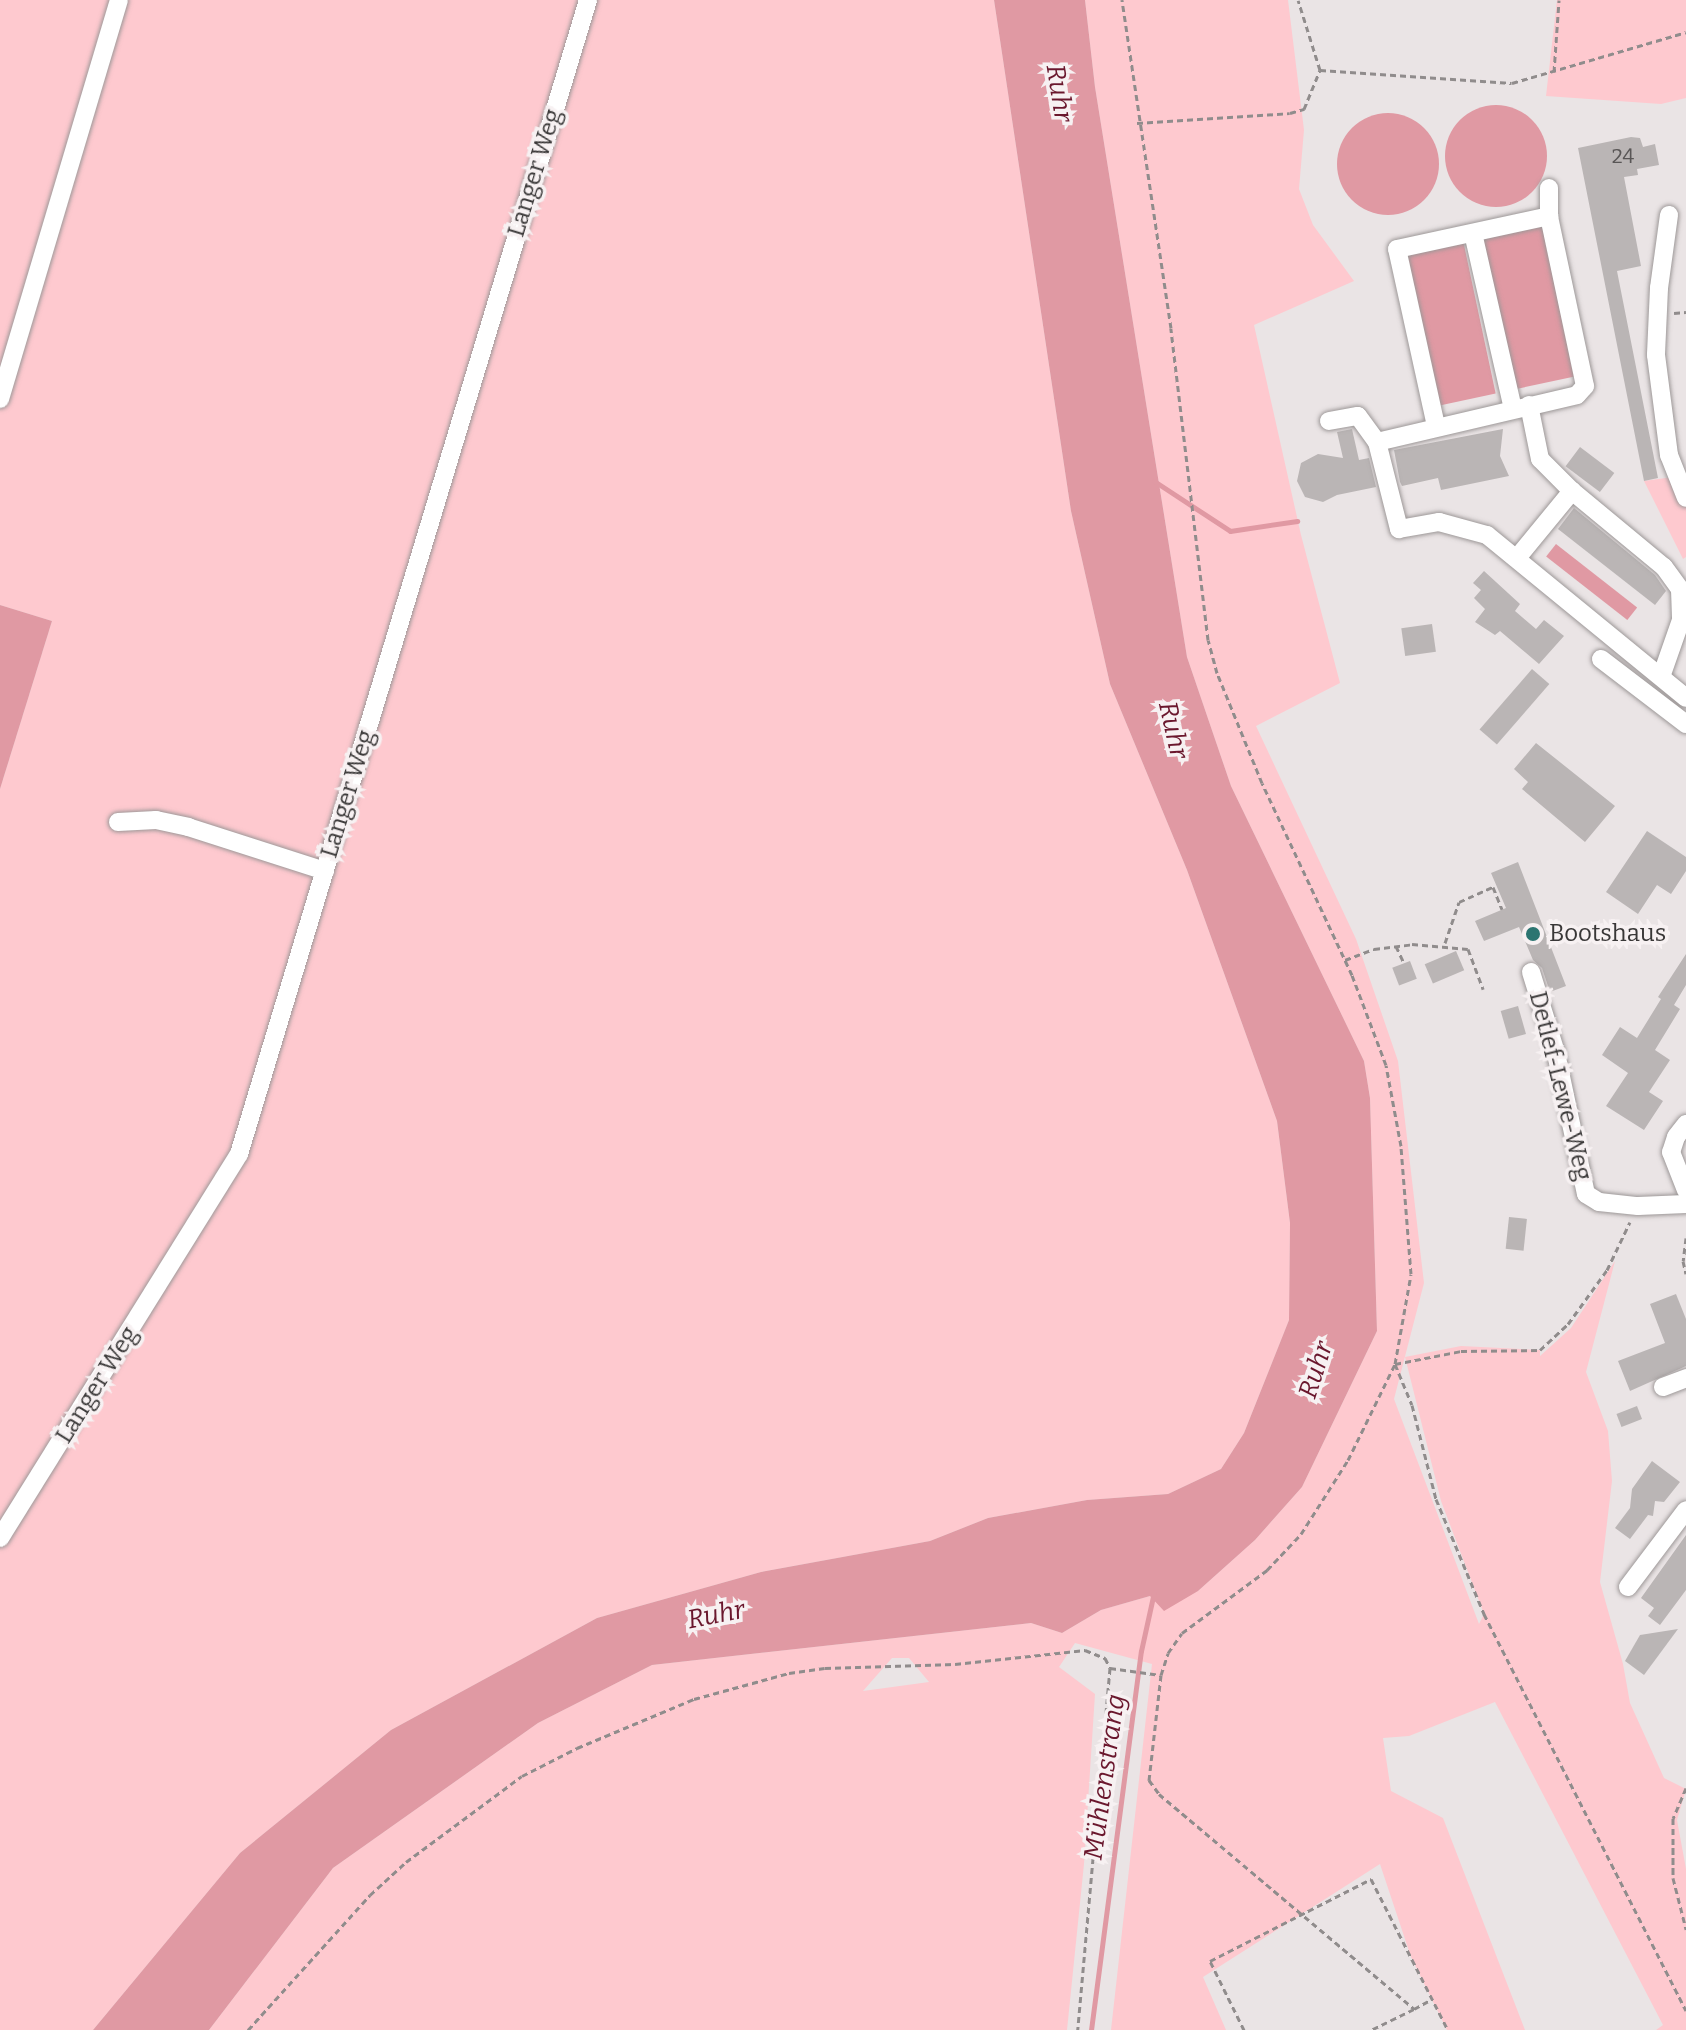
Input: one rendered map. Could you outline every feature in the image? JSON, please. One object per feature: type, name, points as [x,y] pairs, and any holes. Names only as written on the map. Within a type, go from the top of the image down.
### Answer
[{"type":"street","points":[[0,399],[119,0]]},
{"type":"street","name":"Langer Weg","points":[[0,1538],[239,1154],[588,0]]},
{"type":"street","points":[[1377,442],[1577,395],[1585,386],[1549,216],[1549,188]]},
{"type":"street","points":[[1669,215],[1659,288],[1656,355],[1669,455],[1686,498]]},
{"type":"street","points":[[1436,426],[1397,249],[1549,216]]},
{"type":"street","points":[[1473,233],[1521,407],[1540,459],[1572,491],[1664,567],[1680,589],[1681,620],[1661,677]]},
{"type":"street","points":[[1329,421],[1358,416],[1377,442],[1399,529],[1439,522],[1487,535],[1686,698]]},
{"type":"street","points":[[1517,558],[1572,491]]},
{"type":"street","points":[[1601,659],[1686,724]]},
{"type":"street","points":[[118,822],[156,820],[188,827],[325,871]]},
{"type":"street","name":"Detlef-Lewe-Weg","points":[[1531,972],[1556,1053],[1586,1194],[1599,1202],[1638,1206],[1686,1204]]},
{"type":"street","points":[[1686,1124],[1671,1152],[1686,1190]]},
{"type":"street","points":[[1663,1387],[1686,1378]]},
{"type":"street","points":[[1628,1587],[1686,1510]]},
{"type":"path","points":[[1122,0],[1137,123],[1171,328],[1190,514],[1208,640],[1217,673],[1262,783],[1345,960],[1386,1065],[1399,1132],[1411,1274],[1395,1364],[1348,1460],[1301,1534],[1267,1570],[1182,1633],[1168,1653],[1161,1675],[1149,1780],[1159,1794],[1414,2009]]},
{"type":"path","points":[[1137,123],[1298,112],[1304,109],[1320,70],[1298,0]]},
{"type":"path","points":[[1554,72],[1559,0]]},
{"type":"path","points":[[1320,70],[1512,83],[1686,32]]},
{"type":"path","points":[[1445,944],[1459,902],[1493,887],[1502,909]]},
{"type":"path","points":[[1345,960],[1374,949],[1445,944],[1468,949],[1483,989]]},
{"type":"path","points":[[1396,946],[1404,963]]},
{"type":"path","points":[[1395,1364],[1461,1351],[1540,1350],[1568,1324],[1607,1270],[1638,1206]]},
{"type":"path","points":[[1686,1238],[1683,1261],[1686,1274]]},
{"type":"path","points":[[1395,1364],[1412,1405],[1436,1499],[1484,1614],[1686,2011]]},
{"type":"path","points":[[248,2030],[370,1895],[406,1862],[522,1776],[633,1723],[694,1699],[789,1673],[825,1668],[955,1664],[1085,1650],[1105,1658],[1113,1668],[1161,1675]]},
{"type":"path","points":[[1078,2030],[1113,1668]]},
{"type":"path","points":[[1686,1788],[1673,1818],[1673,1878],[1686,1929]]},
{"type":"path","points":[[1244,2030],[1210,1961],[1371,1879],[1448,2030]]},
{"type":"path","points":[[1371,2030],[1432,1999]]},
{"type":"shaded area","points":[[0,0],[994,0],[1071,511],[1110,684],[1187,870],[1277,1121],[1290,1223],[1289,1320],[1244,1433],[1221,1469],[1168,1494],[1087,1500],[988,1518],[930,1541],[761,1572],[597,1618],[391,1730],[240,1853],[93,2030],[0,2030],[0,789],[52,621],[0,605]]},
{"type":"shaded area","points":[[1085,0],[1288,0],[1304,130],[1299,189],[1313,225],[1354,281],[1254,325],[1301,535],[1340,683],[1256,726],[1356,939],[1398,1061],[1424,1283],[1394,1399],[1479,1624],[1484,1614],[1441,1501],[1405,1357],[1461,1346],[1540,1350],[1540,1356],[1571,1328],[1615,1261],[1586,1372],[1608,1431],[1612,1481],[1600,1582],[1623,1664],[1630,1703],[1664,1778],[1686,1789],[1677,1820],[1686,1869],[1686,2030],[1656,2030],[1663,2025],[1495,1702],[1409,1736],[1383,1738],[1391,1791],[1443,1818],[1525,2030],[1447,2030],[1411,1957],[1380,1864],[1203,1977],[1226,2030],[1111,2030],[1152,1664],[1075,1643],[1059,1667],[1095,1694],[1084,1864],[1067,2030],[209,2030],[333,1868],[538,1723],[652,1665],[1031,1623],[1062,1633],[1101,1610],[1150,1596],[1198,1591],[1255,1540],[1302,1487],[1377,1331],[1370,1098],[1364,1061],[1231,786],[1187,657],[1095,87]],"holes":[[[892,1658],[909,1658],[929,1682],[863,1691]]]},
{"type":"shaded area","points":[[1557,0],[1686,0],[1686,98],[1661,104],[1546,96]]},
{"type":"shaded area","points":[[1673,477],[1686,507],[1686,557],[1683,559],[1644,481]]},
{"type":"water","name":"Ruhr","points":[[994,0],[1085,0],[1095,87],[1187,657],[1231,786],[1364,1061],[1370,1098],[1377,1331],[1302,1487],[1255,1540],[1198,1591],[1164,1611],[1150,1596],[1101,1610],[1062,1633],[1031,1623],[652,1665],[538,1723],[333,1868],[209,2030],[93,2030],[240,1853],[391,1730],[597,1618],[761,1572],[930,1541],[988,1518],[1087,1500],[1168,1494],[1221,1469],[1244,1433],[1289,1320],[1290,1223],[1277,1121],[1187,870],[1110,684],[1071,511]]},
{"type":"water","points":[[1496,105],[1525,113],[1539,127],[1547,156],[1539,185],[1525,199],[1496,207],[1467,199],[1453,185],[1445,156],[1453,127],[1467,113]]},
{"type":"water","points":[[1388,113],[1417,121],[1431,135],[1439,164],[1431,193],[1417,207],[1388,215],[1359,207],[1345,193],[1337,164],[1345,135],[1359,121]]},
{"type":"water","points":[[1542,223],[1575,377],[1514,389],[1481,236]]},
{"type":"water","points":[[1463,240],[1496,394],[1435,406],[1402,253]]},
{"type":"water","points":[[1556,544],[1637,607],[1627,620],[1546,557]]},
{"type":"water","points":[[0,605],[52,621],[0,789]]},
{"type":"building","points":[[1631,137],[1640,138],[1643,147],[1655,144],[1659,165],[1637,169],[1638,175],[1624,177],[1641,266],[1617,271],[1658,478],[1644,481],[1578,148]]},
{"type":"building","points":[[1352,429],[1359,460],[1369,458],[1376,487],[1337,495],[1323,502],[1305,497],[1297,481],[1301,463],[1318,454],[1343,458],[1337,432]]},
{"type":"building","points":[[1503,429],[1500,456],[1509,476],[1441,490],[1438,478],[1402,486],[1394,450]]},
{"type":"building","points":[[1580,447],[1614,473],[1600,492],[1566,466]]},
{"type":"building","points":[[1574,508],[1655,575],[1666,591],[1655,605],[1558,529]]},
{"type":"building","points":[[1484,571],[1520,604],[1515,611],[1536,629],[1544,620],[1564,636],[1539,664],[1500,631],[1495,635],[1475,622],[1485,609],[1474,598],[1481,590],[1473,583]]},
{"type":"building","points":[[1432,624],[1436,652],[1405,656],[1401,628]]},
{"type":"building","points":[[1532,669],[1549,684],[1497,744],[1480,729]]},
{"type":"building","points":[[1536,743],[1615,806],[1585,842],[1522,789],[1528,782],[1514,769]]},
{"type":"building","points":[[1647,831],[1686,857],[1686,871],[1671,894],[1657,885],[1638,914],[1606,892]]},
{"type":"building","name":"Bootshaus","points":[[1518,862],[1566,986],[1550,992],[1542,968],[1533,960],[1519,927],[1484,941],[1475,921],[1506,908],[1491,873]]},
{"type":"building","points":[[1456,951],[1464,970],[1433,984],[1425,964]]},
{"type":"building","points":[[1686,954],[1686,985],[1674,1005],[1680,1009],[1655,1050],[1670,1060],[1649,1092],[1663,1101],[1644,1130],[1606,1106],[1628,1073],[1602,1055],[1620,1027],[1637,1038],[1661,999],[1658,997]]},
{"type":"building","points":[[1410,961],[1417,979],[1399,986],[1392,968]]},
{"type":"building","points":[[1518,1006],[1526,1034],[1509,1039],[1501,1011]]},
{"type":"building","points":[[1509,1217],[1527,1219],[1524,1251],[1506,1249]]},
{"type":"building","points":[[1676,1294],[1686,1319],[1686,1366],[1630,1391],[1618,1361],[1665,1343],[1650,1304]]},
{"type":"building","points":[[1637,1406],[1642,1419],[1621,1427],[1616,1414]]},
{"type":"building","points":[[1652,1461],[1680,1482],[1664,1502],[1655,1501],[1653,1516],[1648,1515],[1630,1539],[1615,1528],[1630,1508],[1632,1489]]},
{"type":"building","points":[[1686,1535],[1686,1590],[1660,1625],[1648,1616],[1654,1608],[1641,1598]]},
{"type":"building","points":[[1678,1629],[1644,1675],[1625,1661],[1640,1635]]},
{"type":"waterway","points":[[1154,481],[1230,531],[1297,521]]},
{"type":"waterway","name":"Mühlenstrang","points":[[1091,2030],[1141,1651],[1154,1592]]},
{"type":"place","name":"Bootshaus","points":[[1533,934]]}]
